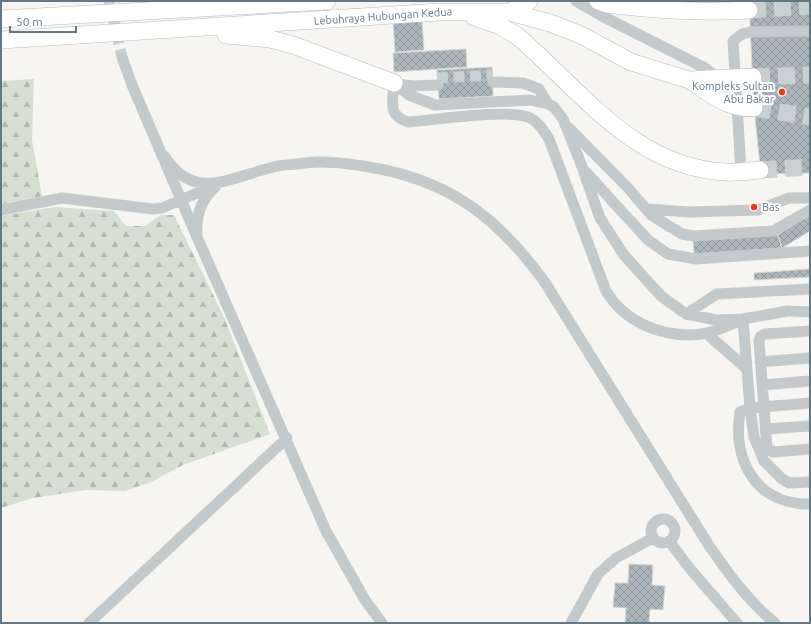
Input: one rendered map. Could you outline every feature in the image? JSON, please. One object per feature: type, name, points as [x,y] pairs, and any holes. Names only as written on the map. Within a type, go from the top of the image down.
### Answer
[{"type":"highway","name":"Lebuhraya Hubungan Kedua","points":[[1,19],[327,1]]},
{"type":"highway","points":[[510,12],[529,1]]},
{"type":"highway","points":[[598,1],[607,4],[672,11],[704,12],[749,6]]},
{"type":"highway","points":[[697,1],[749,6]]},
{"type":"highway","name":"Lebuhraya Hubungan Kedua","points":[[1,40],[186,30],[466,11],[510,12],[550,23],[581,36],[631,62],[689,80],[745,78]]},
{"type":"highway","points":[[466,11],[471,16],[498,25],[516,35],[619,130],[646,148],[669,158],[707,169],[727,172],[760,170]]},
{"type":"highway","points":[[186,30],[270,39],[293,45],[394,83]]},
{"type":"highway","points":[[689,80],[726,104],[737,108],[754,108]]},
{"type":"street","points":[[576,1],[602,16],[705,68],[720,79]]},
{"type":"street","points":[[740,171],[737,108],[745,78],[733,43],[742,34],[750,32],[810,31]]},
{"type":"street","points":[[122,57],[132,85],[287,438],[326,531],[365,600],[382,623]]},
{"type":"street","points":[[493,79],[523,83],[539,89],[548,104],[560,114],[566,125],[583,169],[600,218],[624,255],[661,296],[686,314],[716,320],[743,319],[788,311],[810,312]]},
{"type":"street","points":[[394,83],[413,86],[437,81]]},
{"type":"street","points":[[394,83],[409,95],[434,105],[530,100],[548,104]]},
{"type":"street","points":[[394,83],[394,112],[398,118],[408,122],[511,114],[529,117],[543,128],[549,139],[606,291],[614,304],[634,321],[659,332],[692,336],[717,330],[743,319]]},
{"type":"street","points":[[566,125],[629,189],[651,215],[682,234],[693,236],[773,230],[810,210]]},
{"type":"street","points":[[164,156],[174,169],[186,178],[201,183],[217,182],[272,167],[316,161],[358,165],[419,178],[439,187],[472,207],[492,223],[522,251],[544,281],[690,515],[736,584],[761,612],[775,623]]},
{"type":"street","points":[[583,169],[648,240],[668,254],[696,258],[810,251]]},
{"type":"street","points":[[1,210],[62,198],[153,209],[162,208],[234,178]]},
{"type":"street","points":[[198,237],[198,214],[206,198],[218,184]]},
{"type":"street","points":[[646,209],[690,212],[758,210],[789,198],[810,198]]},
{"type":"street","points":[[686,314],[717,294],[810,289]]},
{"type":"street","points":[[743,319],[750,408],[754,437],[764,461],[771,470],[789,483],[810,482]]},
{"type":"street","points":[[810,331],[762,335],[759,341],[766,446],[771,452],[810,449]]},
{"type":"street","points":[[706,333],[747,369]]},
{"type":"street","points":[[760,362],[810,358]]},
{"type":"street","points":[[762,385],[810,381]]},
{"type":"street","points":[[810,403],[750,408],[740,412],[737,430],[745,467],[767,494],[798,504],[810,504]]},
{"type":"street","points":[[765,429],[810,426]]},
{"type":"street","points":[[89,623],[287,438]]},
{"type":"street","points":[[674,525],[690,515]]},
{"type":"street","points":[[665,519],[674,525],[674,534],[669,541],[660,543],[653,538],[651,530],[656,521],[665,519]]},
{"type":"street","points":[[571,623],[598,574],[616,558],[653,538]]},
{"type":"street","points":[[669,541],[691,570],[737,623]]},
{"type":"green space","points":[[34,79],[32,140],[42,196],[1,204],[1,81]]},
{"type":"green space","points":[[55,207],[114,211],[126,226],[144,226],[161,215],[174,215],[224,317],[270,434],[183,465],[151,482],[125,491],[86,490],[33,498],[1,508],[1,216]]},
{"type":"building","name":"Kompleks Sultan Abu Bakar","points":[[749,1],[810,1],[810,173],[761,174],[754,108]]},
{"type":"building","points":[[422,20],[424,50],[395,52],[393,22]]},
{"type":"building","points":[[466,49],[467,67],[394,72],[393,53]]},
{"type":"building","points":[[492,67],[493,96],[439,99],[437,70]]},
{"type":"building","points":[[810,213],[810,231],[782,248],[778,235]]},
{"type":"building","points":[[778,235],[782,248],[694,254],[693,241]]},
{"type":"building","points":[[810,269],[810,277],[754,280],[754,273]]},
{"type":"building","points":[[629,564],[653,565],[652,585],[665,586],[663,610],[650,609],[649,623],[625,623],[626,608],[613,607],[615,583],[628,583]]},
{"type":"tunnel","points":[[109,1],[122,57]]},
{"type":"tunnel","points":[[749,10],[810,6]]},
{"type":"tunnel","points":[[437,78],[493,75]]},
{"type":"tunnel","points":[[753,77],[810,75]]},
{"type":"tunnel","points":[[754,108],[810,117]]},
{"type":"tunnel","points":[[760,170],[810,167]]},
{"type":"place","name":"Kompleks Sultan Abu Bakar","points":[[782,92]]},
{"type":"place","name":"Bas","points":[[754,207]]}]
